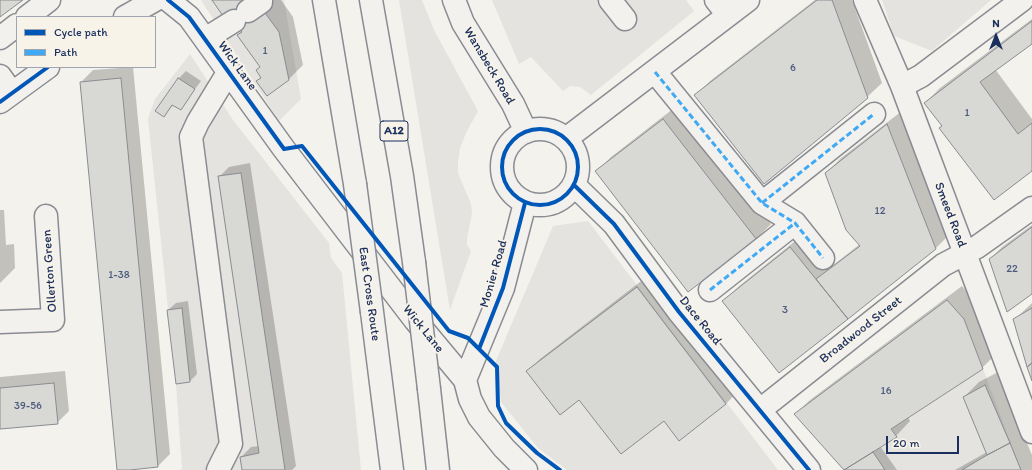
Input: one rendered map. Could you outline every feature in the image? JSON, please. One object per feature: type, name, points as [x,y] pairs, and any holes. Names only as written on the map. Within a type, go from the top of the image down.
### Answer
[{"type":"main road","points":[[28,16],[49,0]]},
{"type":"main road","points":[[127,16],[155,0]]},
{"type":"main road","name":"Wick Lane","points":[[168,0],[189,17],[284,149],[410,314],[465,380],[470,399],[479,417],[504,448],[526,470]]},
{"type":"main road","name":"East Cross Route","points":[[324,0],[355,184],[392,470]]},
{"type":"main road","name":"A12","points":[[371,0],[402,176],[414,262],[438,470]]},
{"type":"main road","name":"Wansbeck Road","points":[[454,0],[463,23],[513,104],[526,132]]},
{"type":"main road","points":[[610,0],[625,19]]},
{"type":"main road","points":[[567,138],[655,72],[722,8],[748,0]]},
{"type":"main road","name":"Smeed Road","points":[[866,0],[902,86],[1032,432]]},
{"type":"main road","points":[[902,86],[921,76],[1022,0]]},
{"type":"main road","points":[[205,39],[248,11]]},
{"type":"main road","points":[[0,38],[16,26]]},
{"type":"main road","points":[[4,90],[46,68]]},
{"type":"main road","points":[[218,470],[231,444],[191,137],[198,122],[229,71]]},
{"type":"main road","points":[[655,72],[762,204],[795,223],[823,258]]},
{"type":"main road","points":[[762,204],[874,114]]},
{"type":"main road","points":[[547,130],[567,138],[577,159],[578,173],[574,185],[566,195],[548,204],[536,205],[525,203],[511,192],[504,180],[502,172],[503,160],[508,147],[514,140],[526,132],[547,130]]},
{"type":"main road","name":"Dace Road","points":[[574,185],[614,224],[679,312],[810,470]]},
{"type":"main road","name":"Monier Road","points":[[465,380],[498,302],[525,203]]},
{"type":"main road","name":"Broadwood Street","points":[[760,410],[943,265],[995,236],[1032,208]]},
{"type":"main road","name":"Ollerton Green","points":[[0,322],[53,320],[46,216]]},
{"type":"main road","points":[[710,290],[795,223]]},
{"type":"shaded area","points":[[201,0],[284,0],[301,99],[279,121]]},
{"type":"shaded area","points":[[399,0],[422,0],[434,30],[478,111],[460,148],[458,162],[458,173],[471,204],[472,213],[467,245],[471,251],[450,310]]},
{"type":"shaded area","points":[[492,0],[686,0],[694,11],[591,95],[580,87],[570,86],[563,91],[531,57],[519,64]]},
{"type":"shaded area","points":[[882,0],[991,0],[932,51],[894,36]]},
{"type":"shaded area","points":[[190,54],[233,120],[329,243],[331,258],[342,273],[361,470],[179,470],[182,469],[176,384],[148,119],[155,99]]},
{"type":"shaded area","points":[[588,221],[778,470],[567,470],[538,448],[501,402],[496,361],[553,226]]},
{"type":"shaded area","points":[[983,369],[1021,470],[844,470],[896,437],[891,429]]},
{"type":"building","points":[[0,0],[23,0],[0,17]]},
{"type":"building","points":[[212,0],[253,0],[263,10],[279,32],[289,80],[267,96],[256,81],[261,78],[256,70],[260,67],[237,35],[242,32],[228,13],[223,16]]},
{"type":"building","points":[[817,0],[832,0],[868,98],[764,184],[694,95]]},
{"type":"building","points":[[1032,21],[1032,44],[980,82],[1018,134],[1032,123],[1032,171],[994,200],[939,128],[942,126],[924,103]]},
{"type":"building","points":[[121,78],[158,467],[130,470],[117,470],[80,82]]},
{"type":"building","points":[[178,78],[195,89],[181,110],[172,105],[164,117],[155,111]]},
{"type":"building","points":[[663,119],[757,240],[688,292],[595,171]]},
{"type":"building","points":[[887,124],[936,249],[848,319],[816,279],[860,246],[846,230],[825,173]]},
{"type":"building","points":[[241,173],[285,470],[242,470],[240,457],[259,453],[218,176]]},
{"type":"building","points":[[1032,227],[1032,294],[1007,312],[989,259]]},
{"type":"building","points":[[790,247],[848,319],[779,373],[722,301]]},
{"type":"building","points":[[637,287],[726,404],[679,441],[664,421],[621,454],[579,400],[560,415],[526,371]]},
{"type":"building","points":[[947,300],[964,319],[983,369],[891,429],[897,437],[844,470],[794,414]]},
{"type":"building","points":[[182,308],[190,382],[176,384],[167,310]]},
{"type":"building","points":[[1032,308],[1032,363],[1027,367],[1013,319]]},
{"type":"building","points":[[1032,363],[1032,381],[1027,367]]},
{"type":"building","points":[[54,383],[58,424],[0,429],[0,388]]},
{"type":"building","points":[[985,385],[1010,443],[987,455],[963,397]]},
{"type":"building","points":[[1010,443],[1021,470],[962,470],[987,455]]},
{"type":"building","points":[[873,452],[885,470],[844,470]]},
{"type":"marked path","points":[[655,72],[762,203],[795,223],[823,258]]},
{"type":"marked path","points":[[762,203],[874,114]]},
{"type":"marked path","points":[[710,290],[795,223]]},
{"type":"cycle path","points":[[168,0],[189,17],[284,149],[302,146],[449,331],[468,338],[497,367],[498,406],[506,423],[537,453],[560,470]]},
{"type":"cycle path","points":[[0,102],[47,68]]},
{"type":"cycle path","points":[[540,129],[554,132],[567,140],[575,153],[578,167],[575,181],[567,194],[554,202],[540,205],[526,202],[513,194],[505,181],[502,167],[505,153],[513,140],[526,132],[540,129]]},
{"type":"cycle path","points":[[574,185],[614,224],[679,312],[809,470]]},
{"type":"cycle path","points":[[479,349],[503,288],[525,203]]}]
